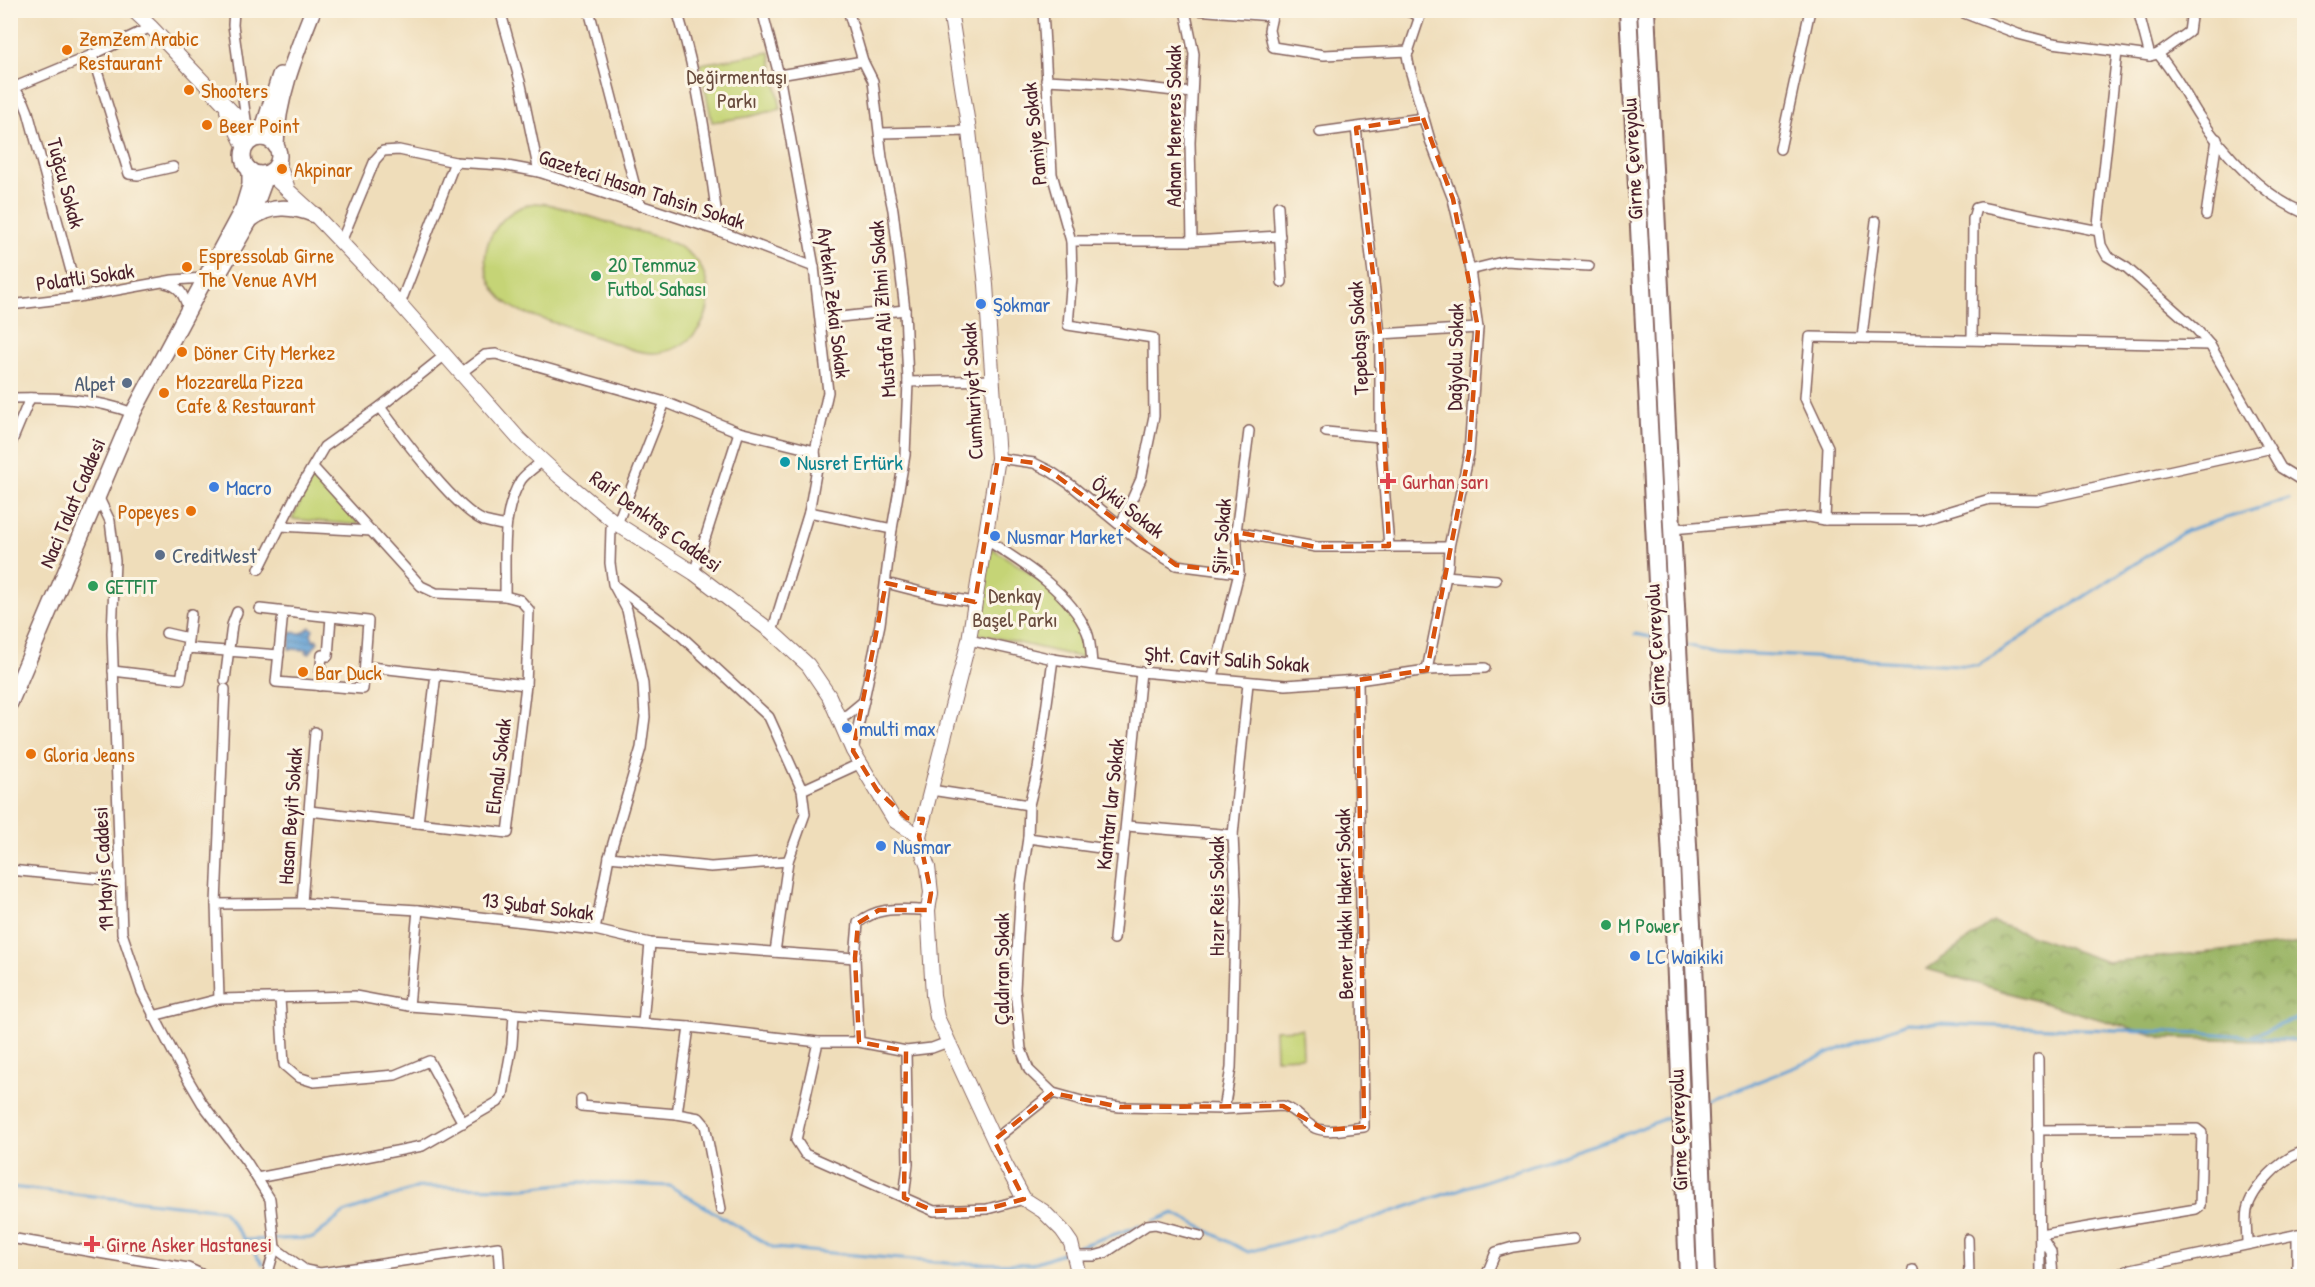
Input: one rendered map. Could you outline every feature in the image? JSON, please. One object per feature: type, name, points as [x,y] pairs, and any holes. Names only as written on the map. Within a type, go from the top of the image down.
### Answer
[{"type":"highway","name":"Girne Çevreyolu","points":[[1628,10],[1672,879],[1688,1276]]},
{"type":"highway","name":"Girne Çevreyolu","points":[[1646,10],[1706,1276]]},
{"type":"main road","points":[[302,10],[243,160],[250,170],[258,174],[271,170],[280,157],[276,145],[278,121],[289,76],[313,10]]},
{"type":"main road","points":[[252,138],[272,141],[276,145]]},
{"type":"main road","name":"Naci Talat Caddesi","points":[[12,697],[133,412],[243,208],[250,185],[250,170]]},
{"type":"main road","name":"Naci Talat Caddesi","points":[[169,347],[190,321],[239,243],[271,170]]},
{"type":"main road","points":[[250,220],[266,210],[286,207],[315,215]]},
{"type":"street","points":[[133,10],[222,102],[252,138]]},
{"type":"street","points":[[234,10],[233,25],[252,138]]},
{"type":"street","points":[[500,10],[521,85],[539,172]]},
{"type":"street","points":[[589,10],[640,206]]},
{"type":"street","points":[[677,10],[686,39],[702,112],[719,231]]},
{"type":"street","name":"Aytekin Zekai Sokak","points":[[762,10],[779,75],[814,267],[822,319],[828,392],[815,451],[817,468],[808,512],[772,632]]},
{"type":"street","name":"Mustafa Ali Zihni Sokak","points":[[848,10],[863,60],[873,81],[882,158],[894,210],[905,310],[908,382],[905,455],[892,529],[880,624],[865,699],[857,757]]},
{"type":"street","name":"Cumhuriyet Sokak","points":[[919,836],[969,640],[998,458],[994,380],[969,131],[950,10]]},
{"type":"street","name":"Pamiye Sokak","points":[[1043,10],[1046,80],[1052,135],[1052,174],[1071,241],[1072,276],[1068,324],[1153,338],[1154,416],[1141,479],[1121,524]]},
{"type":"street","name":"Adnan Meneres Sokak","points":[[1185,10],[1194,54],[1190,142],[1192,241]]},
{"type":"street","points":[[1196,10],[1273,13],[1269,30],[1273,47],[1324,55],[1409,51]]},
{"type":"street","name":"Dağyolu Sokak","points":[[1404,10],[1420,16],[1407,55],[1409,66],[1423,118],[1453,199],[1470,270],[1478,328],[1469,453],[1427,670]]},
{"type":"street","points":[[1780,149],[1810,10]]},
{"type":"street","points":[[1956,10],[2018,34],[2053,43],[2154,55],[2167,63],[2200,118],[2230,155],[2263,188],[2289,206],[2304,213]]},
{"type":"street","points":[[2138,10],[2154,55]]},
{"type":"street","points":[[2154,55],[2189,32],[2192,10]]},
{"type":"street","points":[[13,85],[92,55],[151,27]]},
{"type":"street","points":[[2117,52],[2099,231],[2101,244],[2108,255],[2197,330],[2210,345],[2281,468],[2304,482]]},
{"type":"street","points":[[92,55],[129,174],[138,175],[173,167]]},
{"type":"street","points":[[779,75],[863,60]]},
{"type":"street","points":[[1046,80],[1104,83],[1192,93]]},
{"type":"street","name":"Tuğcu Sokak","points":[[13,85],[28,112],[78,297]]},
{"type":"street","points":[[222,102],[252,138]]},
{"type":"street","points":[[1320,132],[1423,118]]},
{"type":"street","name":"Tepebaşı Sokak","points":[[1356,128],[1380,333],[1380,437],[1389,546]]},
{"type":"street","points":[[881,134],[969,131]]},
{"type":"street","points":[[2206,215],[2217,139]]},
{"type":"street","name":"Gazeteci Hasan Tahsin Sokak","points":[[341,242],[375,160],[383,151],[399,150],[455,162],[502,165],[539,172],[719,231],[814,267]]},
{"type":"street","points":[[400,304],[455,162]]},
{"type":"street","name":"Raif Denktaş Caddesi","points":[[271,170],[400,304],[519,439],[542,461],[617,524],[694,573],[772,632],[808,665],[828,696],[857,757],[895,821],[919,836]]},
{"type":"street","points":[[1278,206],[1282,282]]},
{"type":"street","points":[[1972,339],[1973,212],[1976,208],[2099,231]]},
{"type":"street","points":[[1862,337],[1876,221]]},
{"type":"street","points":[[1071,241],[1192,241],[1280,236]]},
{"type":"street","points":[[1470,270],[1506,261],[1589,266]]},
{"type":"street","name":"Polatli Sokak","points":[[10,305],[78,297],[173,280],[205,278]]},
{"type":"street","name":"Polatli Sokak","points":[[165,283],[175,285],[184,297],[188,308]]},
{"type":"street","points":[[822,319],[905,310]]},
{"type":"street","points":[[1380,333],[1478,328]]},
{"type":"street","points":[[1825,520],[1828,447],[1805,398],[1810,337],[2210,345]]},
{"type":"street","points":[[461,373],[485,355],[496,354],[665,402],[740,432],[815,451]]},
{"type":"street","points":[[259,569],[296,495],[324,447],[380,407],[445,355]]},
{"type":"street","points":[[908,382],[994,380]]},
{"type":"street","points":[[10,398],[86,399],[133,412]]},
{"type":"street","points":[[10,446],[30,398]]},
{"type":"street","points":[[595,930],[609,857],[645,732],[643,684],[627,610],[613,584],[611,528],[617,524],[665,402]]},
{"type":"street","points":[[380,407],[416,454],[462,505],[483,520],[506,526]]},
{"type":"street","name":"Şiir Sokak","points":[[1213,677],[1239,573],[1236,532],[1249,431]]},
{"type":"street","points":[[694,573],[740,432]]},
{"type":"street","points":[[1326,432],[1380,437]]},
{"type":"street","points":[[1672,529],[1809,517],[1825,520],[1920,520],[1990,499],[2037,500],[2268,449]]},
{"type":"street","name":"Öykü Sokak","points":[[998,458],[1034,463],[1050,471],[1121,524],[1144,545],[1176,565],[1239,573]]},
{"type":"street","points":[[313,467],[421,586],[435,593],[506,596],[506,526],[512,497],[522,478],[542,461]]},
{"type":"street","name":"19 Mayis Caddesi","points":[[97,494],[110,521],[115,561],[112,633],[122,933],[135,973],[153,1016],[202,1103],[270,1199],[275,1248],[267,1276]]},
{"type":"street","points":[[808,512],[892,529]]},
{"type":"street","points":[[280,526],[372,531]]},
{"type":"street","points":[[1236,532],[1316,546],[1449,548]]},
{"type":"street","points":[[985,539],[1035,571],[1070,605],[1088,633],[1092,664]]},
{"type":"street","points":[[1445,576],[1496,580]]},
{"type":"street","points":[[886,583],[908,590],[975,602]]},
{"type":"street","points":[[613,584],[680,634],[768,717],[802,790],[805,813],[788,861],[775,952]]},
{"type":"street","name":"Elmalı Sokak","points":[[309,811],[508,833],[526,685],[529,610],[520,600],[506,596]]},
{"type":"street","points":[[260,609],[368,621],[363,689],[276,682],[283,612]]},
{"type":"street","points":[[219,999],[216,904],[225,685],[232,625],[237,612]]},
{"type":"street","points":[[113,670],[181,679],[191,614]]},
{"type":"street","points":[[319,686],[322,655],[328,656],[331,617]]},
{"type":"street","points":[[166,633],[188,643],[228,651],[279,655]]},
{"type":"street","name":"Şht. Cavit Salih Sokak","points":[[969,640],[1053,659],[1141,672],[1213,677],[1248,683],[1286,685],[1358,680],[1427,670],[1485,668]]},
{"type":"street","name":"Çaldıran Sokak","points":[[1053,659],[1038,769],[1029,805],[1028,838],[1021,884],[1015,989],[1016,1013],[1021,1049],[1029,1070],[1053,1093],[1089,1103],[1120,1107],[1224,1109],[1283,1106],[1292,1109],[1315,1128],[1325,1130],[1364,1127]]},
{"type":"street","points":[[371,667],[526,685]]},
{"type":"street","name":"Kantarı lar Sokak","points":[[1114,939],[1141,672]]},
{"type":"street","points":[[418,824],[436,674]]},
{"type":"street","name":"Bener Hakkı Hakeri Sokak","points":[[1358,680],[1364,1127]]},
{"type":"street","name":"Hızır Reis Sokak","points":[[1224,1109],[1231,1068],[1236,900],[1233,835],[1248,683]]},
{"type":"street","points":[[838,717],[856,709],[865,699]]},
{"type":"street","name":"Hasan Beyit Sokak","points":[[302,903],[315,732]]},
{"type":"street","points":[[802,790],[857,757]]},
{"type":"street","name":"Raif Denktaş Caddesi","points":[[877,790],[907,818],[923,819]]},
{"type":"street","points":[[931,790],[1029,805]]},
{"type":"street","points":[[1127,826],[1233,835]]},
{"type":"street","points":[[919,836],[928,867],[932,893],[928,910],[933,995],[937,1017],[1024,1199],[1043,1211],[1071,1242],[1080,1276]]},
{"type":"street","points":[[1028,838],[1122,851]]},
{"type":"street","points":[[609,857],[711,867],[788,861]]},
{"type":"street","points":[[10,870],[120,880]]},
{"type":"street","name":"13 Şubat Sokak","points":[[216,904],[302,903],[418,910],[595,930],[650,942],[855,958]]},
{"type":"street","points":[[409,1006],[418,910]]},
{"type":"street","points":[[860,1042],[855,958],[858,923],[879,910],[928,910]]},
{"type":"street","points":[[643,1023],[650,942]]},
{"type":"street","points":[[153,1016],[219,999],[355,996],[409,1006],[689,1027],[818,1042],[860,1042],[906,1051],[932,1048],[948,1042]]},
{"type":"street","points":[[280,998],[284,1065],[298,1077],[314,1082],[395,1075],[429,1060],[463,1123]]},
{"type":"street","points":[[257,1178],[422,1146],[498,1102],[503,1095],[512,1045],[514,1014]]},
{"type":"street","points":[[677,1114],[689,1027]]},
{"type":"street","points":[[818,1042],[796,1140],[805,1154],[934,1211],[987,1209],[1024,1199]]},
{"type":"street","points":[[904,1198],[908,1164],[906,1051]]},
{"type":"street","points":[[2038,1059],[2040,1276]]},
{"type":"street","points":[[994,1140],[1053,1093]]},
{"type":"street","points":[[581,1099],[581,1106],[699,1118],[705,1125],[721,1209]]},
{"type":"street","points":[[2038,1130],[2197,1129],[2202,1133],[2201,1201],[2196,1209],[2040,1235]]},
{"type":"street","points":[[2247,1243],[2247,1209],[2266,1176],[2294,1154],[2304,1152]]},
{"type":"street","points":[[1075,1256],[1094,1256],[1105,1253],[1147,1224],[1200,1236]]},
{"type":"street","points":[[2115,1276],[2131,1269],[2301,1233],[2297,1276]]},
{"type":"street","points":[[2040,1235],[2051,1252],[2053,1276]]},
{"type":"street","points":[[10,1238],[188,1268],[202,1276]]},
{"type":"street","points":[[1486,1276],[1496,1252],[1514,1246],[1573,1239]]},
{"type":"street","points":[[1968,1239],[1969,1276]]},
{"type":"street","points":[[275,1248],[305,1270],[320,1273],[498,1247],[500,1276]]},
{"type":"street","points":[[164,1276],[165,1264]]},
{"type":"highlighted area","points":[[1423,118],[1453,199],[1478,328],[1469,453],[1427,670],[1358,680],[1364,1127],[1325,1130],[1283,1106],[1120,1107],[1053,1093],[994,1140],[1024,1199],[987,1209],[934,1211],[904,1198],[906,1051],[859,1042],[855,958],[858,923],[879,910],[928,910],[931,893],[919,836],[923,819],[907,818],[877,790],[853,751],[886,583],[975,602],[998,458],[1034,463],[1050,471],[1176,565],[1239,573],[1236,532],[1316,547],[1389,546],[1380,334],[1356,128]]},
{"type":"green space","name":"Değirmentaşı Parkı","points":[[770,52],[781,109],[712,122],[700,64]]},
{"type":"green space","name":"20 Temmuz Futbol Sahası","points":[[535,203],[548,204],[669,241],[686,251],[701,268],[708,289],[706,313],[702,324],[687,341],[677,347],[653,353],[630,349],[515,309],[497,293],[488,276],[487,247],[498,225],[508,215],[520,207]]},
{"type":"green space","points":[[313,477],[360,525],[292,519]]},
{"type":"green space","name":"Denkay Başel Parkı","points":[[990,547],[1042,582],[1066,605],[1076,617],[1082,630],[1084,658],[975,633]]},
{"type":"green space","points":[[1993,922],[2107,962],[2304,943],[2304,1041],[2164,1038],[1927,969]]},
{"type":"green space","points":[[1302,1029],[1303,1057],[1276,1058],[1275,1030]]},
{"type":"water","points":[[310,627],[313,629],[311,634],[314,641],[316,639],[318,642],[309,654],[306,652],[308,650],[289,649],[291,632],[302,633]]},
{"type":"waterway","points":[[1682,644],[1717,652],[1977,666],[2187,530],[2289,499]]},
{"type":"waterway","points":[[1635,634],[1655,638]]},
{"type":"waterway","points":[[2253,1035],[2304,1016]]},
{"type":"waterway","points":[[1704,1103],[1906,1023],[2206,1033],[2304,1041]]},
{"type":"waterway","points":[[1154,1221],[1174,1213],[1248,1252],[1358,1223],[1626,1134],[1676,1114]]},
{"type":"waterway","points":[[245,1240],[313,1238],[344,1213],[419,1187],[525,1188],[580,1182],[670,1186],[774,1248],[947,1263],[1031,1264],[1068,1251]]},
{"type":"waterway","points":[[10,1187],[222,1210],[263,1264]]},
{"type":"waterway","points":[[1077,1247],[1139,1226]]},
{"type":"place","name":"ZemZem Arabic Restaurant","points":[[67,50]]},
{"type":"place","name":"Shooters","points":[[189,90]]},
{"type":"place","name":"Beer Point","points":[[207,125]]},
{"type":"place","name":"Akpinar","points":[[282,169]]},
{"type":"place","name":"Espressolab Girne The Venue AVM","points":[[187,267]]},
{"type":"place","name":"20 Temmuz Futbol Sahası","points":[[596,276]]},
{"type":"place","name":"Şokmar","points":[[981,304]]},
{"type":"place","name":"Döner City Merkez","points":[[182,352]]},
{"type":"place","name":"Alpet","points":[[127,383]]},
{"type":"place","name":"Mozzarella Pizza Cafe & Restaurant","points":[[164,393]]},
{"type":"place","name":"Nusret Ertürk","points":[[785,462]]},
{"type":"place","name":"Gurhan sarı","points":[[1388,481]]},
{"type":"place","name":"Macro","points":[[214,487]]},
{"type":"place","name":"Popeyes","points":[[191,511]]},
{"type":"place","name":"Nusmar Market","points":[[995,536]]},
{"type":"place","name":"CreditWest","points":[[160,555]]},
{"type":"place","name":"GETFIT","points":[[93,586]]},
{"type":"place","name":"Bar Duck","points":[[303,672]]},
{"type":"place","name":"multi max","points":[[847,728]]},
{"type":"place","name":"Gloria Jeans","points":[[31,754]]},
{"type":"place","name":"Nusmar","points":[[881,846]]},
{"type":"place","name":"M Power","points":[[1606,925]]},
{"type":"place","name":"LC Waikiki","points":[[1635,956]]},
{"type":"place","name":"Girne Asker Hastanesi","points":[[92,1244]]}]
